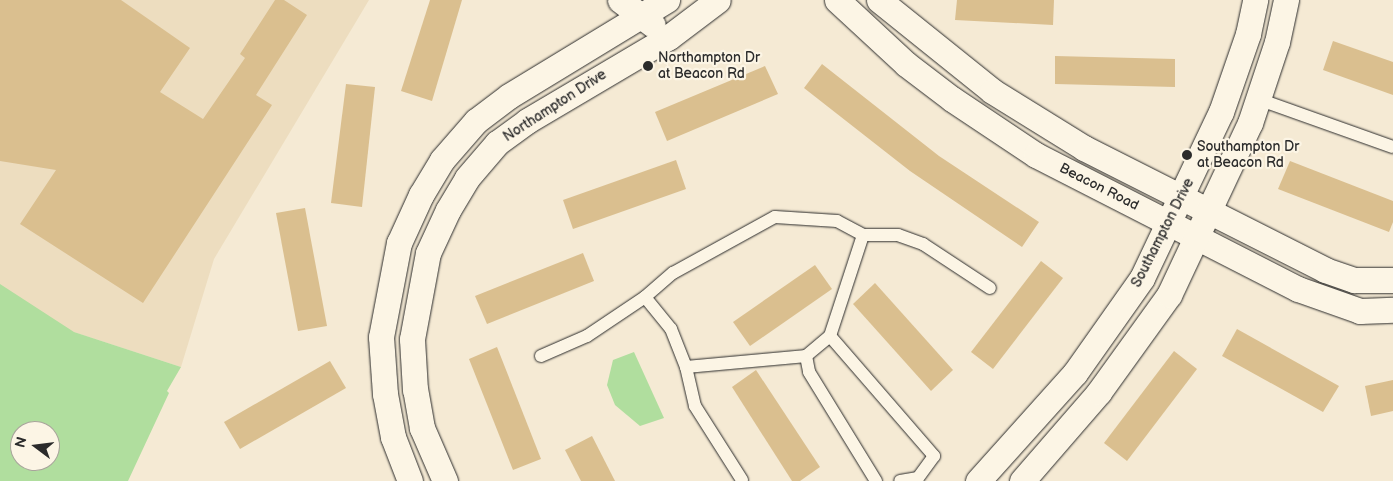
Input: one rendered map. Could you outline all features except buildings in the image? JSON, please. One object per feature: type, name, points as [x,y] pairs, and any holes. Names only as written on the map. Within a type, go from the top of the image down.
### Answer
[{"type":"street","points":[[620,0],[668,37]]},
{"type":"street","points":[[410,481],[393,437],[385,394],[381,338],[398,243],[442,160],[476,121],[509,96],[642,17],[667,0]]},
{"type":"street","name":"Northampton Drive","points":[[445,481],[422,428],[412,339],[428,253],[467,178],[497,143],[526,121],[668,37],[718,0]]},
{"type":"street","name":"Beacon Road","points":[[837,0],[906,64],[981,119],[1036,155],[1334,305],[1360,311],[1393,310]]},
{"type":"street","name":"Beacon Road","points":[[879,0],[992,91],[1084,148],[1210,210],[1325,270],[1354,280],[1393,280]]},
{"type":"street","name":"Southampton Drive","points":[[978,481],[1075,373],[1142,278],[1183,197],[1221,112],[1248,34],[1255,0]]},
{"type":"street","points":[[1022,481],[1111,376],[1169,295],[1198,237],[1258,99],[1277,42],[1286,0]]},
{"type":"street","points":[[382,356],[413,355]]},
{"type":"lane","points":[[1258,99],[1393,147]]},
{"type":"lane","points":[[541,356],[587,336],[645,297],[673,273],[775,217],[837,221],[863,235],[898,235],[923,244],[990,288]]},
{"type":"lane","points":[[686,367],[806,356],[830,336],[863,235]]},
{"type":"lane","points":[[645,297],[671,329],[686,367],[695,406],[742,480]]},
{"type":"lane","points":[[830,336],[934,456],[920,480],[900,481]]},
{"type":"lane","points":[[806,356],[810,372],[876,481]]},
{"type":"shaded area","points":[[0,0],[369,0],[214,259],[181,367],[0,308]]},
{"type":"green space","points":[[0,284],[74,332],[181,367],[167,391],[169,393],[128,481],[0,481]]},
{"type":"green space","points":[[634,352],[664,418],[640,426],[615,405],[607,385],[613,360]]},
{"type":"place","name":"Northampton Dr at Beacon Rd","points":[[648,66]]},
{"type":"place","name":"Southampton Dr at Beacon Rd","points":[[1187,155]]}]
